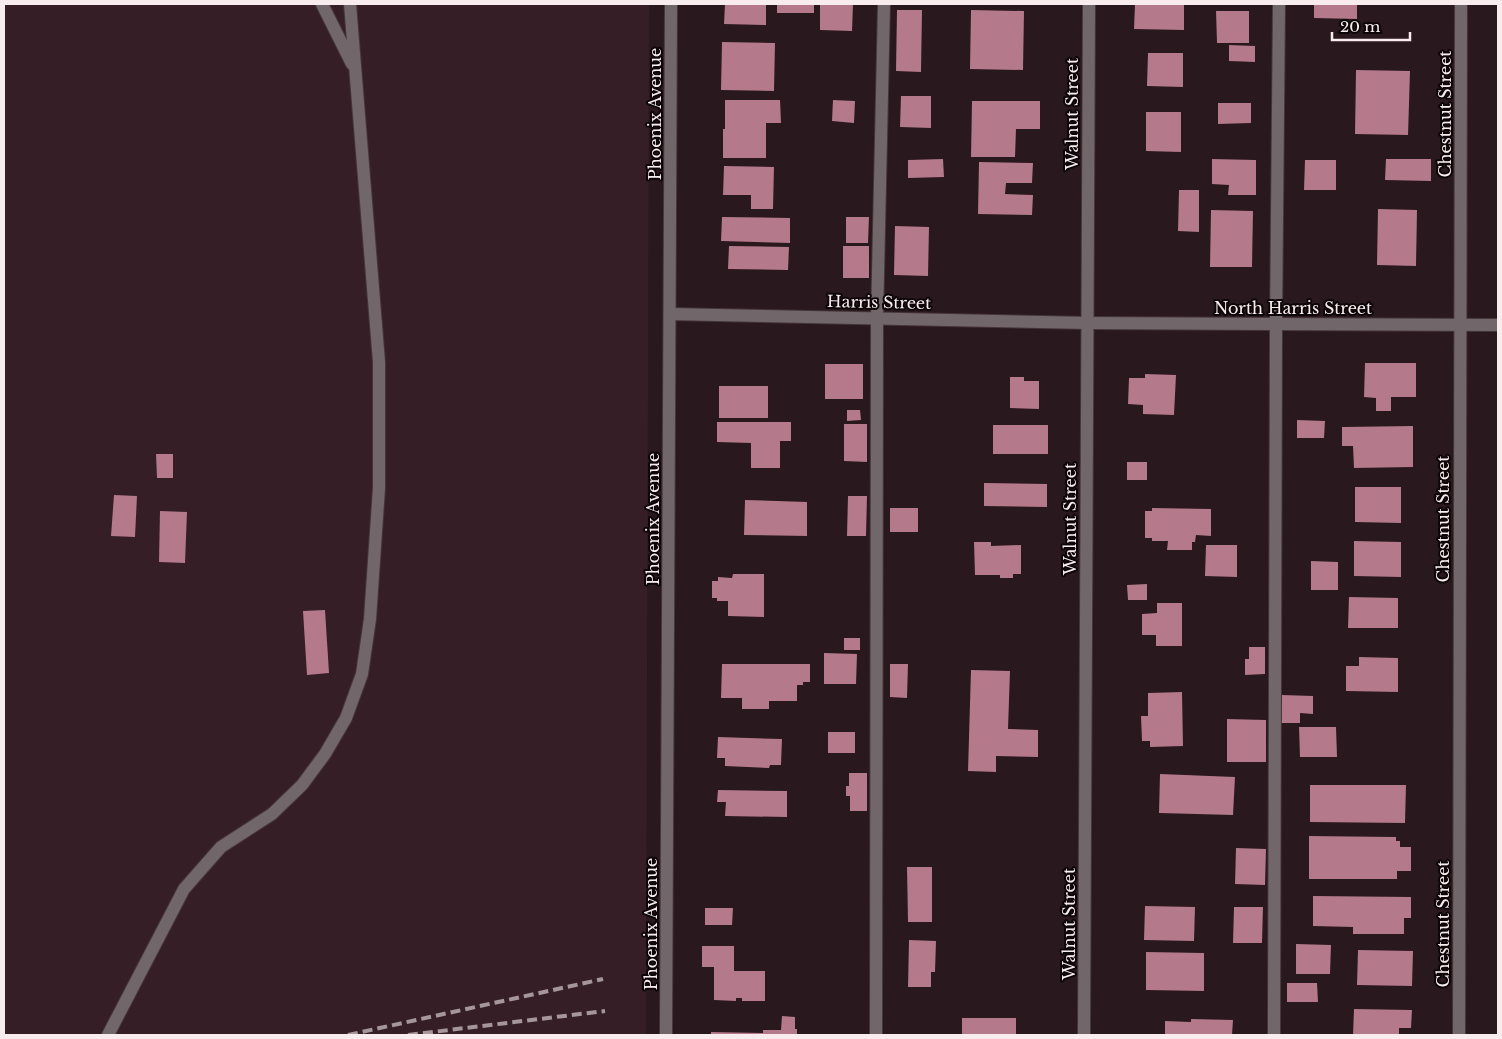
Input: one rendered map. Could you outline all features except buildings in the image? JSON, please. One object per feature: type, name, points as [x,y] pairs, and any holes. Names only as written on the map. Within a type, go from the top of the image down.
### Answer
[{"type":"street","points":[[322,4],[356,71]]},
{"type":"street","points":[[108,1035],[184,889],[220,846],[272,814],[302,784],[325,754],[346,718],[362,674],[370,619],[379,488],[379,362],[350,4]]},
{"type":"street","name":"Phoenix Avenue","points":[[666,1035],[671,4]]},
{"type":"street","points":[[876,1035],[877,319],[884,4]]},
{"type":"street","name":"Walnut Street","points":[[1084,1035],[1089,4]]},
{"type":"street","points":[[1274,1035],[1279,4]]},
{"type":"street","name":"Chestnut Street","points":[[1459,1035],[1461,4]]},
{"type":"street","name":"Harris Street","points":[[670,314],[1088,323]]},
{"type":"street","name":"North Harris Street","points":[[1088,323],[1498,325]]},
{"type":"shaded area","points":[[4,4],[649,4],[646,1035],[4,1035]]},
{"type":"railway","points":[[348,1035],[603,979]]},
{"type":"railway","points":[[408,1035],[605,1011]]}]
